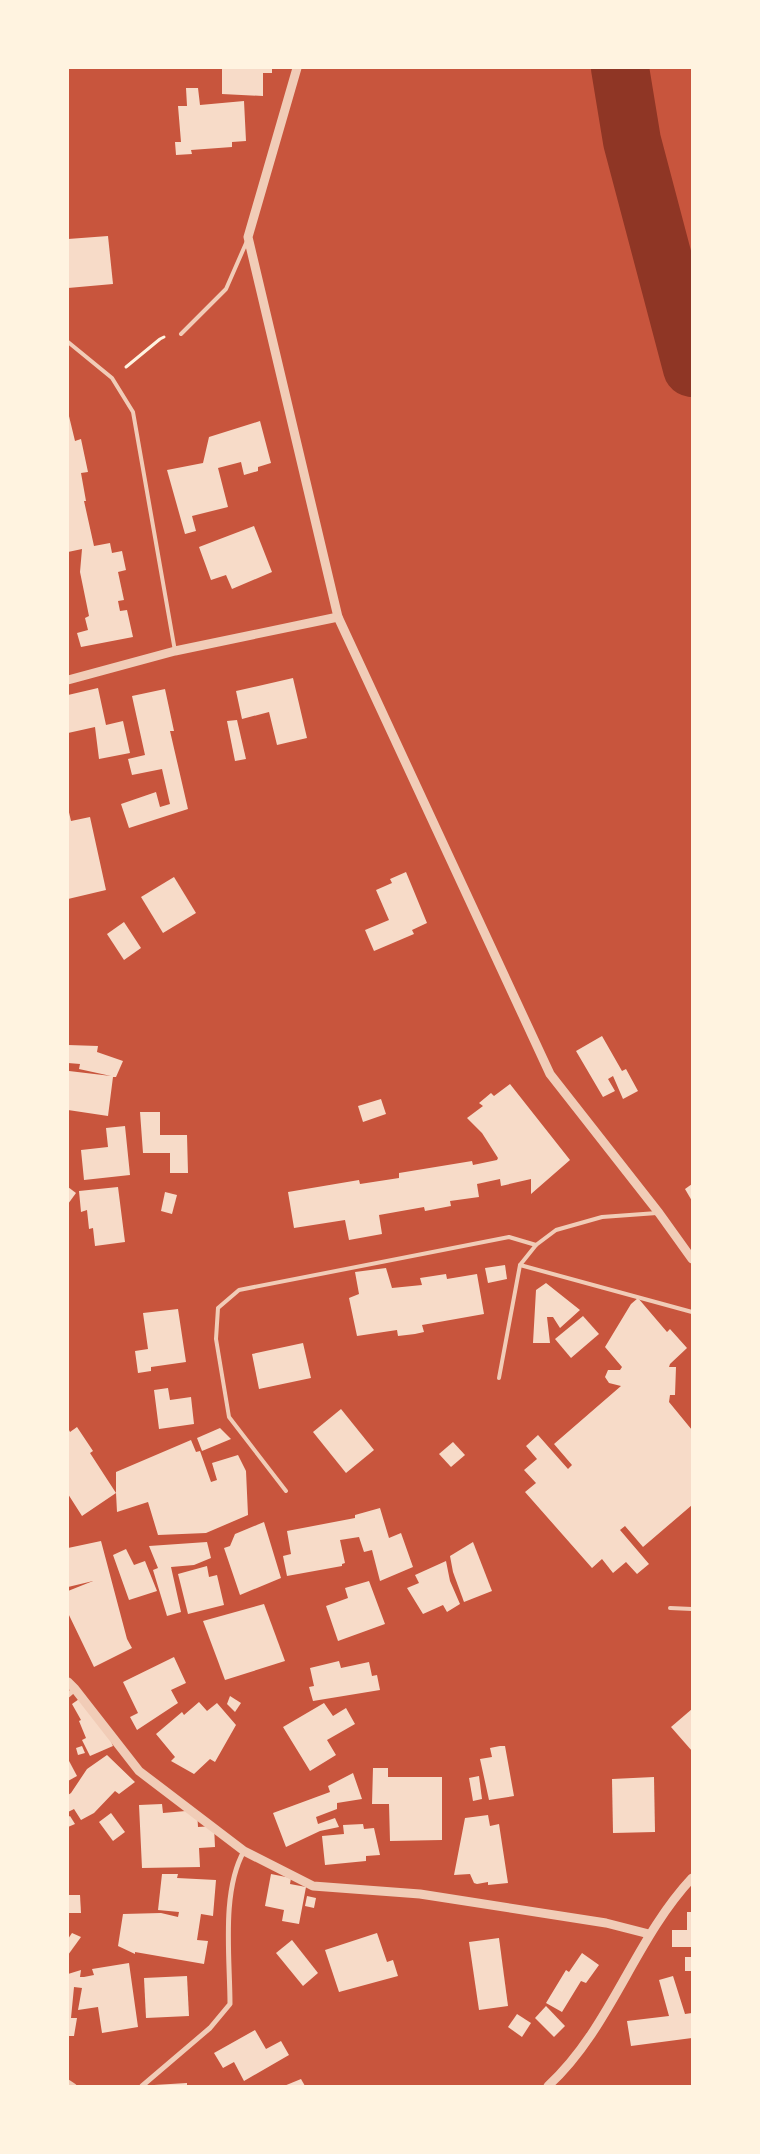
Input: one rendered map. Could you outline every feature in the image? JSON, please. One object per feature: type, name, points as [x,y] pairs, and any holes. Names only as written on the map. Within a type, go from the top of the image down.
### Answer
[{"type":"street","points":[[297,68],[248,237],[338,617],[550,1074],[692,1258]]},
{"type":"street","points":[[68,680],[175,651],[338,617]]},
{"type":"street","points":[[68,1682],[139,1771],[244,1851],[312,1886],[420,1894],[606,1923],[649,1934]]},
{"type":"street","points":[[68,1695],[75,1689]]},
{"type":"street","points":[[142,2086],[210,2028],[230,2004],[230,1898],[237,1863],[244,1851]]},
{"type":"street","points":[[548,2086],[565,2070],[619,1991],[649,1934],[674,1898],[692,1878]]},
{"type":"street","points":[[68,2082],[74,2086]]},
{"type":"lane","points":[[181,334],[226,289],[248,237]]},
{"type":"lane","points":[[68,342],[112,378],[133,412],[175,651]]},
{"type":"lane","points":[[499,1378],[520,1265],[536,1245],[556,1230],[602,1217],[659,1213]]},
{"type":"lane","points":[[286,1491],[229,1417],[216,1339],[218,1308],[239,1290],[509,1237],[536,1245]]},
{"type":"lane","points":[[520,1265],[692,1312]]},
{"type":"lane","points":[[670,1608],[692,1609]]},
{"type":"path","points":[[112,378],[160,338],[168,336]]},
{"type":"building","points":[[222,68],[272,68],[272,73],[263,73],[263,96],[222,94]]},
{"type":"building","points":[[186,88],[198,88],[200,105],[244,101],[246,141],[232,142],[232,147],[191,150],[192,154],[176,155],[175,142],[181,142],[178,106],[187,106]]},
{"type":"building","points":[[108,236],[113,284],[68,288],[68,239]]},
{"type":"building","points":[[68,412],[75,441],[81,439],[88,472],[81,473],[86,501],[84,501],[94,546],[110,543],[112,553],[122,551],[126,570],[118,572],[124,600],[118,601],[120,611],[127,610],[133,637],[81,647],[77,633],[88,630],[85,618],[89,616],[80,572],[82,549],[68,552]]},
{"type":"building","points":[[260,421],[271,463],[258,467],[258,471],[244,475],[241,462],[218,468],[228,507],[192,516],[196,531],[185,534],[167,470],[203,463],[209,437]]},
{"type":"building","points":[[254,526],[272,572],[232,589],[226,575],[211,580],[199,547]]},
{"type":"building","points":[[293,678],[307,738],[277,745],[269,712],[242,719],[236,691]]},
{"type":"building","points":[[98,688],[106,725],[123,721],[130,753],[99,759],[95,727],[68,733],[68,695]]},
{"type":"building","points":[[165,689],[174,731],[170,731],[188,809],[129,828],[121,804],[156,792],[160,807],[170,804],[162,769],[132,775],[128,759],[145,755],[132,696]]},
{"type":"building","points":[[237,720],[246,759],[235,761],[227,721]]},
{"type":"building","points":[[68,808],[71,821],[90,817],[106,890],[68,899]]},
{"type":"building","points":[[406,872],[427,923],[412,930],[414,934],[374,951],[365,930],[389,920],[376,890],[392,883],[390,879]]},
{"type":"building","points":[[174,877],[196,913],[163,933],[141,897]]},
{"type":"building","points":[[124,922],[141,948],[124,960],[107,934]]},
{"type":"building","points":[[602,1036],[622,1071],[626,1069],[638,1091],[623,1099],[613,1076],[608,1079],[615,1091],[603,1097],[576,1051]]},
{"type":"building","points":[[68,1045],[98,1046],[97,1052],[123,1061],[116,1077],[113,1077],[108,1116],[68,1110],[69,1071],[111,1076],[79,1069],[80,1064],[68,1063]]},
{"type":"building","points":[[510,1084],[570,1160],[531,1194],[531,1179],[501,1186],[500,1179],[477,1184],[479,1197],[450,1201],[451,1206],[425,1211],[424,1207],[379,1215],[382,1234],[349,1240],[345,1220],[294,1228],[288,1192],[359,1180],[360,1184],[399,1178],[399,1173],[472,1161],[473,1165],[497,1160],[498,1158],[482,1133],[467,1118],[483,1106],[479,1103],[491,1093],[494,1096]]},
{"type":"building","points":[[381,1099],[386,1114],[363,1122],[358,1106]]},
{"type":"building","points":[[140,1112],[160,1112],[160,1135],[187,1135],[188,1173],[170,1173],[170,1153],[143,1153]]},
{"type":"building","points":[[125,1126],[130,1175],[84,1180],[81,1150],[108,1147],[106,1128]]},
{"type":"building","points":[[692,1184],[692,1201],[685,1189]]},
{"type":"building","points":[[68,1187],[76,1193],[68,1204]]},
{"type":"building","points":[[118,1187],[125,1242],[95,1246],[93,1228],[89,1229],[87,1210],[81,1212],[79,1191]]},
{"type":"building","points":[[165,1192],[177,1195],[172,1214],[161,1211]]},
{"type":"building","points":[[505,1265],[507,1279],[488,1283],[485,1268]]},
{"type":"building","points":[[386,1268],[392,1288],[422,1285],[420,1278],[446,1274],[447,1279],[477,1274],[484,1314],[422,1325],[424,1332],[415,1334],[398,1336],[397,1330],[357,1336],[349,1298],[359,1294],[355,1272]]},
{"type":"building","points":[[546,1283],[580,1310],[560,1328],[553,1317],[547,1317],[550,1343],[533,1343],[536,1290]]},
{"type":"building","points":[[638,1298],[667,1332],[670,1329],[687,1348],[669,1367],[676,1367],[675,1395],[670,1395],[669,1402],[692,1430],[692,1505],[643,1547],[625,1526],[620,1530],[649,1564],[637,1574],[626,1562],[613,1573],[602,1559],[592,1568],[525,1492],[536,1483],[524,1470],[537,1459],[526,1446],[538,1435],[568,1469],[572,1465],[554,1444],[621,1386],[609,1383],[605,1377],[608,1370],[620,1370],[622,1367],[605,1347],[631,1304]]},
{"type":"building","points":[[178,1309],[186,1362],[151,1367],[151,1371],[138,1373],[135,1351],[148,1349],[143,1313]]},
{"type":"building","points":[[583,1316],[599,1334],[571,1358],[555,1339]]},
{"type":"building","points":[[303,1343],[311,1378],[259,1389],[252,1354]]},
{"type":"building","points":[[168,1388],[170,1400],[191,1397],[194,1424],[159,1429],[154,1390]]},
{"type":"building","points":[[341,1409],[374,1450],[346,1473],[313,1432]]},
{"type":"building","points":[[77,1427],[93,1451],[90,1453],[116,1493],[82,1516],[68,1494],[68,1428],[70,1432]]},
{"type":"building","points":[[220,1428],[231,1439],[202,1451],[197,1438]]},
{"type":"building","points":[[191,1440],[196,1452],[200,1451],[211,1482],[217,1480],[212,1463],[238,1455],[246,1471],[248,1515],[206,1533],[158,1535],[148,1502],[117,1512],[116,1472]]},
{"type":"building","points":[[453,1442],[465,1455],[451,1467],[439,1454]]},
{"type":"building","points":[[380,1508],[389,1538],[401,1533],[413,1567],[380,1581],[372,1550],[364,1552],[359,1537],[340,1540],[345,1563],[342,1566],[287,1576],[283,1556],[291,1554],[287,1531],[355,1518],[355,1515]]},
{"type":"building","points":[[264,1522],[281,1578],[240,1595],[224,1548],[230,1546],[235,1534]]},
{"type":"building","points":[[101,1541],[127,1639],[132,1648],[94,1667],[68,1613],[68,1591],[93,1581],[68,1587],[68,1548]]},
{"type":"building","points":[[207,1542],[211,1558],[194,1565],[171,1567],[181,1612],[167,1616],[153,1570],[158,1568],[149,1546]]},
{"type":"building","points":[[473,1542],[492,1591],[464,1602],[453,1572],[450,1556]]},
{"type":"building","points":[[126,1549],[134,1565],[145,1561],[157,1591],[129,1600],[113,1555]]},
{"type":"building","points":[[446,1561],[450,1581],[460,1604],[447,1612],[443,1605],[423,1614],[407,1588],[419,1583],[415,1575]]},
{"type":"building","points":[[207,1566],[209,1577],[217,1575],[224,1605],[188,1614],[178,1574]]},
{"type":"building","points":[[369,1581],[385,1624],[338,1641],[326,1606],[348,1598],[345,1588]]},
{"type":"building","points":[[264,1604],[285,1661],[225,1680],[203,1621]]},
{"type":"building","points":[[174,1657],[186,1683],[171,1690],[178,1703],[137,1730],[130,1717],[138,1713],[123,1682]]},
{"type":"building","points":[[339,1661],[341,1668],[369,1662],[372,1676],[377,1675],[380,1690],[313,1701],[309,1687],[314,1686],[310,1668]]},
{"type":"building","points":[[230,1696],[241,1703],[235,1712],[227,1704]]},
{"type":"building","points":[[82,1697],[101,1719],[113,1746],[90,1756],[82,1740],[86,1738],[79,1721],[81,1720],[72,1704]]},
{"type":"building","points":[[199,1702],[207,1711],[217,1703],[236,1725],[215,1762],[210,1759],[194,1774],[171,1761],[175,1757],[156,1734],[182,1712],[184,1715]]},
{"type":"building","points":[[324,1703],[333,1716],[346,1708],[355,1724],[327,1740],[336,1755],[310,1771],[283,1727]]},
{"type":"building","points":[[692,1709],[692,1751],[671,1727]]},
{"type":"building","points":[[82,1746],[85,1753],[78,1755],[76,1748]]},
{"type":"building","points":[[505,1746],[514,1796],[489,1800],[480,1759],[492,1757],[490,1748]]},
{"type":"building","points":[[107,1755],[135,1782],[119,1794],[115,1791],[94,1813],[81,1820],[74,1809],[68,1812],[68,1795],[87,1769]]},
{"type":"building","points":[[68,1759],[77,1776],[68,1781]]},
{"type":"building","points":[[373,1768],[388,1768],[388,1777],[442,1777],[442,1840],[390,1841],[389,1804],[372,1804]]},
{"type":"building","points":[[353,1773],[362,1799],[337,1803],[337,1809],[316,1817],[318,1824],[335,1818],[339,1827],[320,1831],[286,1847],[273,1813],[330,1792],[328,1786]]},
{"type":"building","points":[[479,1776],[482,1799],[473,1801],[469,1778]]},
{"type":"building","points":[[654,1777],[655,1832],[613,1833],[612,1779]]},
{"type":"building","points":[[162,1804],[163,1813],[197,1810],[198,1827],[214,1826],[215,1847],[199,1848],[200,1867],[142,1868],[139,1805]]},
{"type":"building","points":[[111,1813],[125,1832],[113,1841],[99,1822]]},
{"type":"building","points":[[488,1815],[490,1826],[499,1824],[508,1883],[488,1885],[488,1882],[477,1884],[474,1883],[470,1874],[454,1875],[465,1818]]},
{"type":"building","points":[[70,1816],[75,1824],[68,1827],[68,1817]]},
{"type":"building","points":[[363,1824],[364,1829],[374,1828],[380,1855],[366,1856],[366,1861],[325,1865],[322,1836],[344,1834],[343,1825]]},
{"type":"building","points":[[162,1874],[178,1874],[177,1878],[216,1880],[213,1916],[201,1914],[197,1940],[208,1941],[204,1964],[135,1952],[135,1954],[118,1946],[123,1914],[161,1913],[178,1917],[179,1912],[158,1910]]},
{"type":"building","points":[[271,1874],[291,1878],[290,1884],[306,1887],[299,1924],[282,1921],[284,1910],[265,1906]]},
{"type":"building","points":[[68,1895],[80,1895],[81,1913],[68,1913]]},
{"type":"building","points":[[307,1896],[316,1898],[314,1908],[305,1906]]},
{"type":"building","points":[[687,1912],[692,1912],[692,1947],[672,1947],[672,1930],[687,1930]]},
{"type":"building","points":[[72,1933],[81,1937],[68,1955],[68,1939]]},
{"type":"building","points":[[377,1933],[387,1962],[393,1960],[398,1976],[339,1992],[325,1950]]},
{"type":"building","points":[[499,1938],[508,2006],[479,2010],[469,1942]]},
{"type":"building","points":[[292,1940],[318,1973],[303,1986],[276,1953]]},
{"type":"building","points":[[582,1953],[599,1965],[586,1983],[581,1981],[562,2012],[546,2003],[566,1970],[569,1972]]},
{"type":"building","points":[[685,1957],[692,1957],[692,1971],[685,1971]]},
{"type":"building","points":[[129,1963],[138,2027],[102,2033],[98,2007],[78,2010],[82,1988],[74,1987],[71,2018],[77,2018],[74,2036],[68,2036],[68,1974],[81,1970],[80,1977],[84,1977],[94,1975],[92,1969]]},
{"type":"building","points":[[187,1976],[189,2016],[146,2018],[144,1978]]},
{"type":"building","points":[[673,1976],[685,2014],[692,2013],[692,2038],[631,2046],[627,2021],[669,2016],[659,1980]]},
{"type":"building","points":[[546,2006],[565,2026],[554,2037],[535,2018]]},
{"type":"building","points":[[517,2014],[531,2023],[522,2037],[508,2027]]},
{"type":"building","points":[[255,2030],[266,2049],[281,2041],[289,2055],[244,2081],[234,2062],[223,2068],[214,2053]]},
{"type":"building","points":[[301,2079],[305,2086],[284,2086]]},
{"type":"building","points":[[187,2083],[187,2086],[154,2086],[154,2085]]},
{"type":"waterway","points":[[620,68],[632,141],[692,368]]}]
